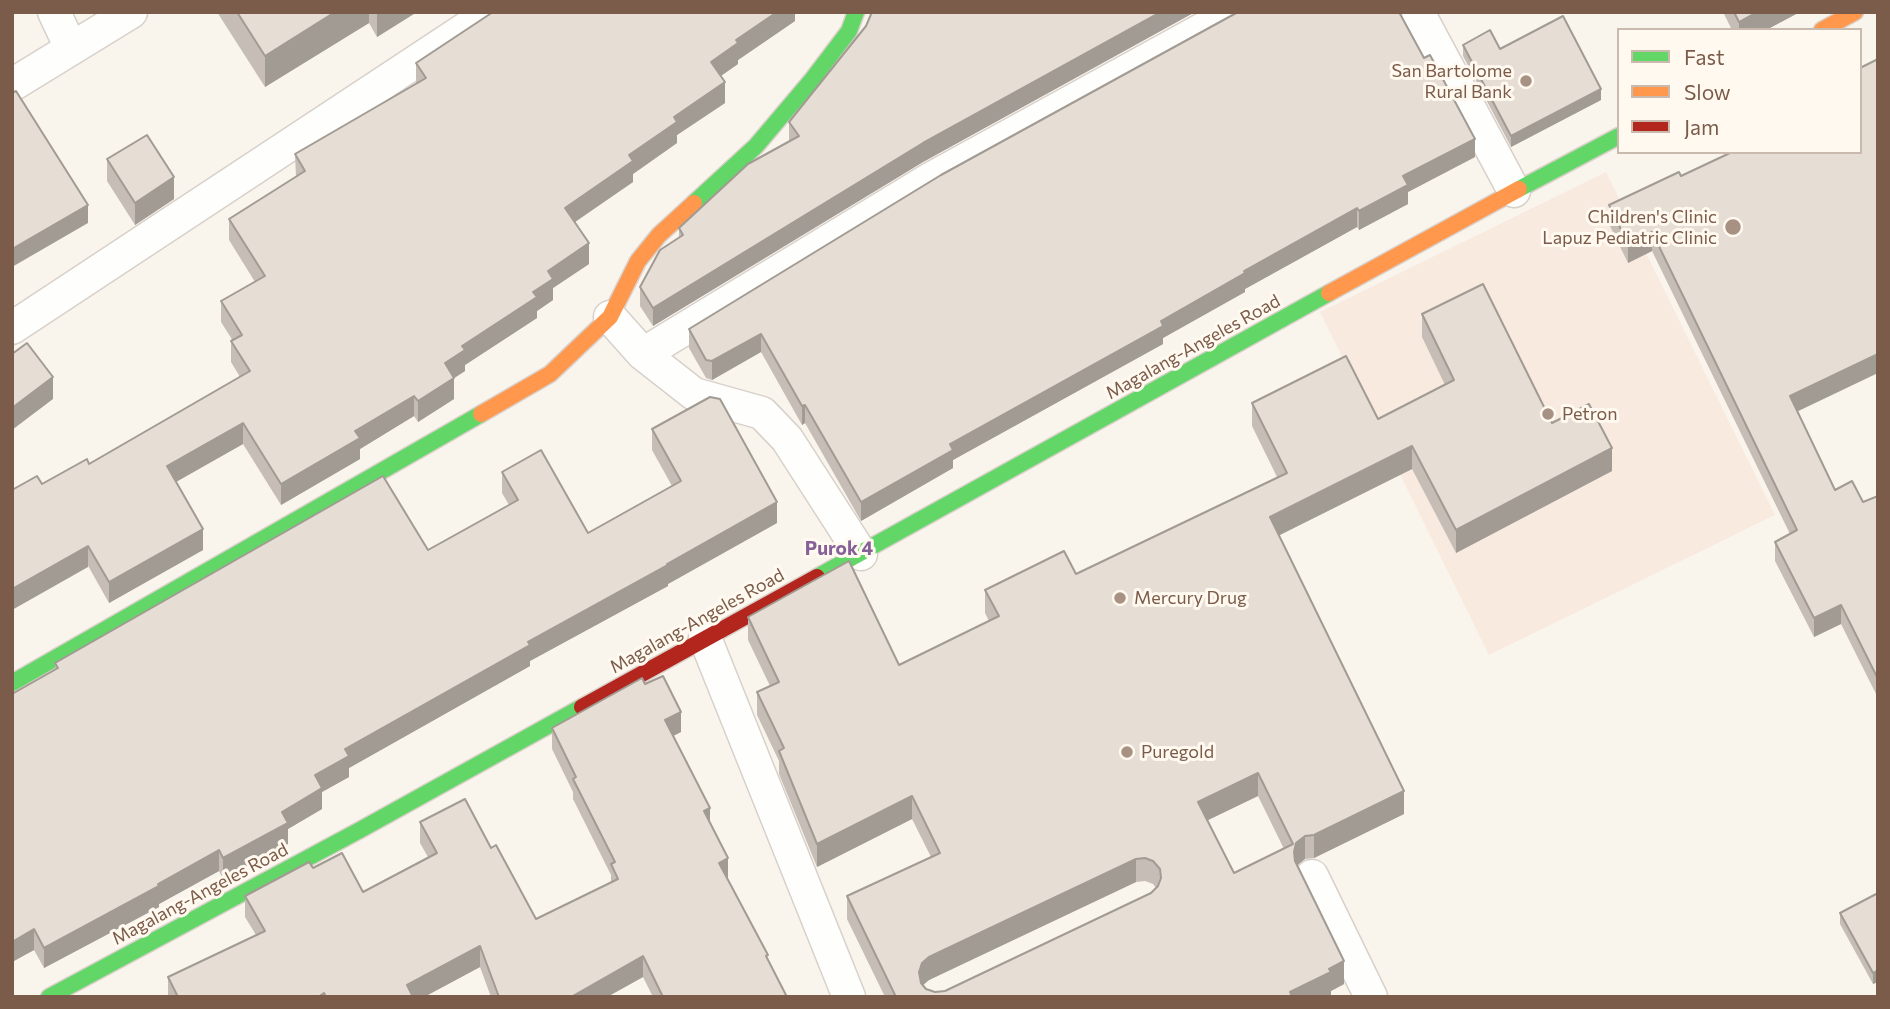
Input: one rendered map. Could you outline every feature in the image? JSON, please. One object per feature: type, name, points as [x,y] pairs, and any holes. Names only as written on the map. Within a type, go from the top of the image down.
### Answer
[{"type":"main road","points":[[12,683],[550,374],[610,317],[638,261],[667,227],[756,146],[819,71],[849,30],[856,12]]},
{"type":"main road","points":[[1826,28],[1855,12]]},
{"type":"main road","name":"Magalang-Angeles Road","points":[[49,997],[360,830],[1358,277],[1471,218],[1514,191],[1617,137]]},
{"type":"street","points":[[54,12],[71,48]]},
{"type":"street","points":[[12,85],[131,12]]},
{"type":"street","points":[[12,328],[491,12]]},
{"type":"street","points":[[643,354],[932,178],[1234,12]]},
{"type":"street","points":[[1418,12],[1514,191]]},
{"type":"street","points":[[610,317],[643,354],[694,394],[762,412],[787,439],[861,554]]},
{"type":"street","points":[[705,638],[849,997]]},
{"type":"street","points":[[1312,876],[1371,997]]},
{"type":"shaded area","name":"Petron","points":[[1606,172],[1775,515],[1489,655],[1320,312]]},
{"type":"building","points":[[237,12],[335,12],[265,56]]},
{"type":"building","points":[[493,12],[777,12],[736,40],[738,43],[711,62],[725,82],[674,117],[677,122],[629,155],[633,161],[565,208],[589,243],[548,271],[553,279],[533,292],[537,297],[462,346],[465,350],[445,363],[454,378],[418,401],[414,396],[355,431],[360,438],[281,484],[243,423],[167,466],[203,529],[109,582],[88,546],[12,589],[12,490],[37,476],[42,484],[87,459],[89,464],[250,371],[231,341],[242,335],[221,301],[265,276],[229,219],[305,171],[295,154],[426,78],[416,63]]},
{"type":"building","points":[[872,12],[1161,12],[923,143],[653,308],[640,287],[660,250],[683,235],[679,228],[748,164],[799,136],[789,122],[866,26]]},
{"type":"building","points":[[1238,12],[1399,12],[1424,58],[1430,55],[1475,139],[1403,176],[1408,185],[1359,211],[1357,208],[1244,271],[1245,273],[1161,321],[1163,326],[950,444],[953,450],[861,502],[761,334],[712,361],[706,360],[689,329],[941,175]]},
{"type":"building","points":[[1734,12],[1757,12],[1739,22]]},
{"type":"building","name":"San Bartolome Rural Bank","points":[[1563,16],[1601,89],[1511,136],[1463,45],[1490,30],[1500,49]]},
{"type":"building","points":[[1878,59],[1878,354],[1790,396],[1835,490],[1852,481],[1863,502],[1878,496],[1878,679],[1841,605],[1814,618],[1775,542],[1797,530],[1652,232],[1628,244],[1609,205],[1679,172],[1681,176],[1728,154],[1862,154],[1862,67]]},
{"type":"building","points":[[12,90],[16,91],[88,205],[12,249]]},
{"type":"building","points":[[147,135],[174,177],[135,203],[107,159]]},
{"type":"building","points":[[1483,284],[1552,423],[1589,404],[1612,448],[1456,530],[1412,446],[1270,517],[1404,791],[1314,835],[1305,836],[1296,843],[1295,861],[1344,961],[1329,969],[1331,972],[1290,992],[1292,997],[896,997],[847,896],[940,853],[912,796],[817,844],[779,751],[784,748],[757,692],[779,682],[748,617],[849,561],[899,665],[999,616],[985,590],[1064,551],[1076,574],[1287,473],[1252,403],[1346,356],[1378,419],[1454,380],[1422,314]],"holes":[[[1258,773],[1293,844],[1234,873],[1198,802]],[[1136,859],[1153,861],[1160,869],[1161,878],[1151,893],[945,991],[935,992],[926,989],[921,983],[919,972],[922,963],[929,957]]]},
{"type":"building","points":[[27,343],[53,377],[12,408],[12,354]]},
{"type":"building","points":[[710,397],[720,399],[777,502],[345,749],[349,756],[315,775],[322,788],[282,812],[288,823],[223,858],[219,850],[44,948],[34,929],[12,942],[12,694],[58,668],[55,663],[383,476],[428,550],[518,500],[502,472],[541,450],[588,533],[681,481],[652,429]]},
{"type":"building","points":[[663,676],[681,712],[665,720],[710,808],[704,811],[728,858],[719,863],[787,997],[663,997],[643,956],[571,997],[499,997],[480,946],[407,985],[413,997],[326,997],[324,993],[318,997],[178,997],[168,977],[265,931],[245,896],[309,862],[313,868],[342,853],[363,892],[437,853],[420,822],[465,799],[491,848],[496,845],[536,919],[618,879],[611,864],[615,862],[573,779],[576,777],[552,728],[642,678],[645,684]]},
{"type":"building","points":[[1878,893],[1878,970],[1873,973],[1840,913]]},
{"type":"traffic: fast","points":[[694,203],[756,146],[849,31],[856,12]]},
{"type":"traffic: fast","points":[[1519,189],[1617,137]]},
{"type":"traffic: fast","points":[[817,577],[1329,293]]},
{"type":"traffic: fast","points":[[12,683],[481,414]]},
{"type":"traffic: fast","points":[[49,997],[582,707]]},
{"type":"traffic: slow","points":[[1826,28],[1855,12]]},
{"type":"traffic: slow","points":[[1329,293],[1519,189]]},
{"type":"traffic: slow","points":[[481,414],[550,374],[610,317],[638,261],[659,235],[694,203]]},
{"type":"traffic: jam","points":[[582,707],[817,577]]},
{"type":"place","name":"San Bartolome Rural Bank","points":[[1526,81]]},
{"type":"place","name":"Children's Clinic Lapuz Pediatric Clinic","points":[[1733,227]]},
{"type":"place","name":"Petron","points":[[1548,414]]},
{"type":"place","name":"Mercury Drug","points":[[1120,598]]},
{"type":"place","name":"Puregold","points":[[1127,752]]},
{"type":"district","name":"Purok 4","points":[[839,549]]}]
